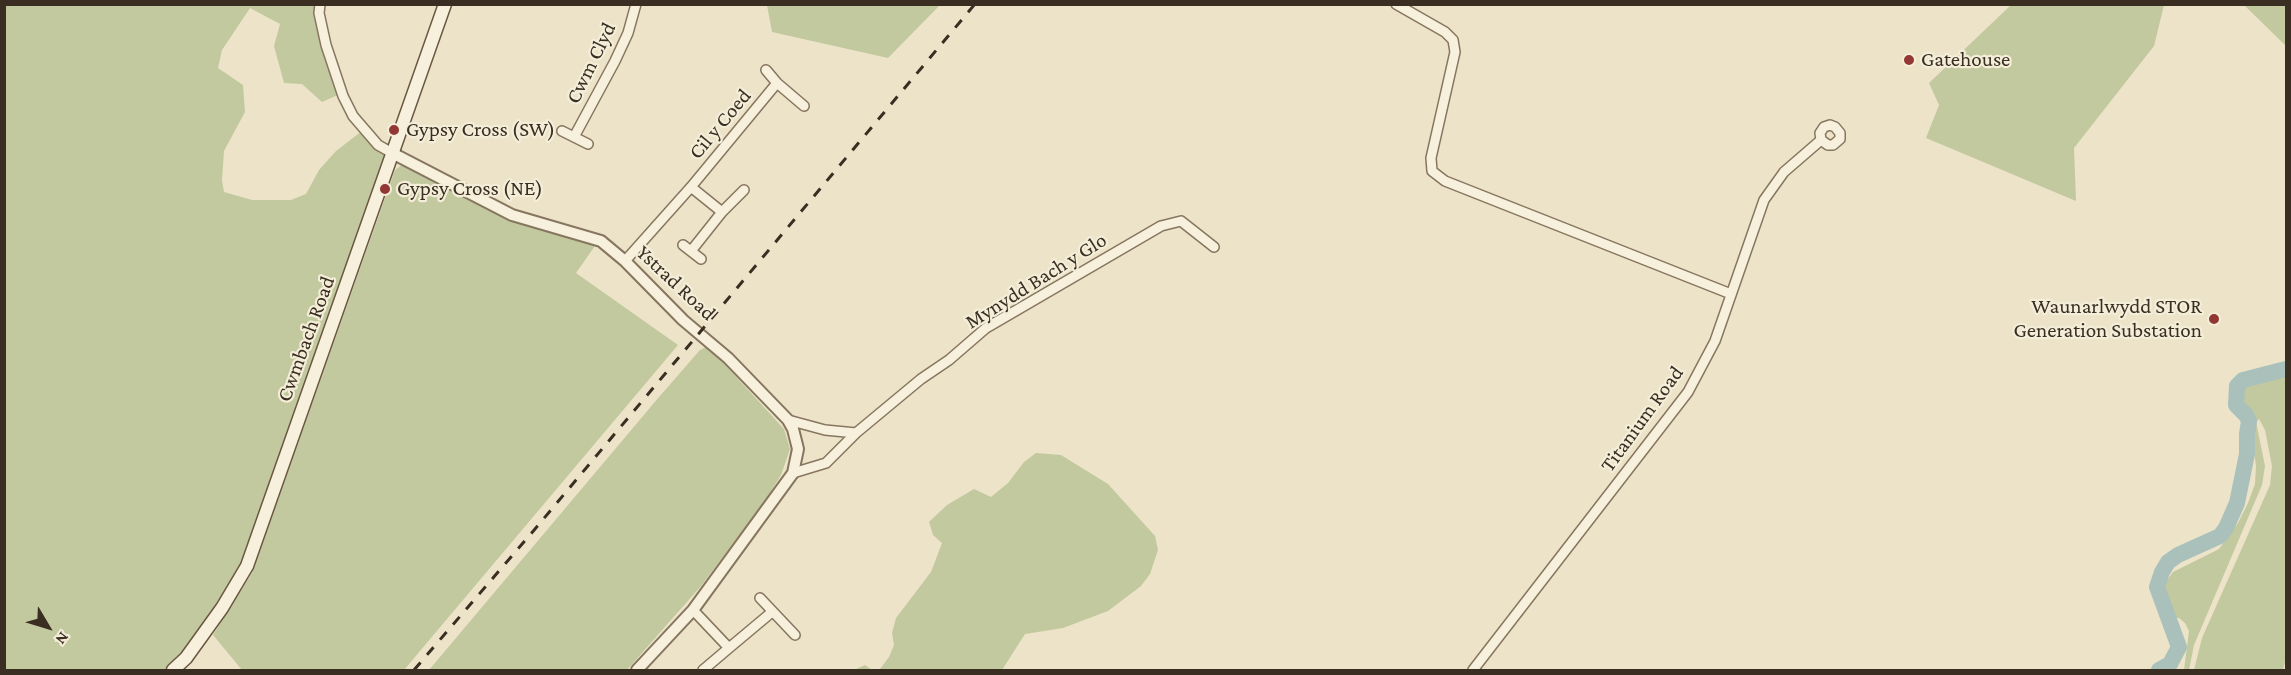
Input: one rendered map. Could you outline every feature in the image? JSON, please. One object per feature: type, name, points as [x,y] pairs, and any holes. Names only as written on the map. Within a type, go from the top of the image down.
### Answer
[{"type":"main road","name":"Cwmbach Road","points":[[173,670],[186,658],[222,608],[247,566],[276,477],[394,154],[445,4]]},
{"type":"street","name":"Ystrad Road","points":[[320,4],[319,13],[326,45],[343,96],[353,116],[378,145],[512,215],[601,241],[625,261],[683,321],[728,358],[788,420],[797,438],[798,449],[793,473],[693,610],[637,670]]},
{"type":"street","name":"Cwm Clyd","points":[[574,137],[624,42],[636,4]]},
{"type":"street","points":[[1396,4],[1445,32],[1453,40],[1455,52],[1431,158],[1432,171],[1445,181],[1731,294]]},
{"type":"street","name":"Cil y Coed","points":[[766,70],[777,83],[804,106]]},
{"type":"street","name":"Cil y Coed","points":[[625,261],[691,187],[777,83]]},
{"type":"street","name":"Cwm Clyd","points":[[562,131],[588,144]]},
{"type":"street","name":"Titanium Road","points":[[1473,670],[1688,392],[1715,341],[1764,200],[1784,172],[1821,140]]},
{"type":"street","name":"Cil y Coed","points":[[691,187],[722,212]]},
{"type":"street","points":[[701,259],[687,248],[744,190]]},
{"type":"street","name":"Mynydd Bach y Glo","points":[[793,473],[826,463],[856,433],[986,328],[1161,226],[1181,220],[1214,247]]},
{"type":"street","points":[[788,420],[825,430],[856,433]]},
{"type":"street","points":[[760,598],[795,635]]},
{"type":"street","points":[[693,610],[729,648]]},
{"type":"street","points":[[703,670],[772,612]]},
{"type":"green space","points":[[767,4],[940,5],[888,58],[772,32]]},
{"type":"green space","points":[[4,5],[316,5],[340,94],[322,102],[302,84],[284,83],[274,46],[280,24],[250,8],[222,50],[218,68],[243,85],[245,112],[224,151],[222,180],[224,192],[252,200],[291,200],[306,194],[319,170],[336,151],[362,131],[387,155],[241,564],[231,585],[183,655],[167,670],[5,669]]},
{"type":"green space","points":[[2011,5],[2164,5],[2154,46],[2074,148],[2076,201],[1926,138],[1939,105],[1929,83]]},
{"type":"green space","points":[[2244,5],[2286,5],[2286,46]]},
{"type":"green space","points":[[403,164],[512,217],[597,243],[576,273],[678,345],[404,670],[242,670],[213,635],[252,573],[395,170]]},
{"type":"green space","points":[[708,346],[784,429],[790,449],[781,475],[767,498],[701,586],[627,670],[429,670],[659,397],[700,350]]},
{"type":"green space","points":[[2286,375],[2286,658],[2283,670],[2194,670],[2202,638],[2270,485],[2272,466],[2265,430],[2259,419],[2256,422],[2265,466],[2262,485],[2194,645],[2189,670],[2184,670],[2189,631],[2179,618],[2171,618],[2165,612],[2162,601],[2163,586],[2173,572],[2219,549],[2238,523],[2255,484],[2256,466],[2249,415],[2240,396],[2243,389],[2254,382]]},
{"type":"green space","points":[[1036,453],[1061,455],[1108,484],[1155,536],[1158,550],[1150,574],[1141,586],[1108,611],[1063,628],[1025,634],[1002,670],[872,670],[880,669],[889,657],[894,645],[892,633],[896,618],[931,572],[942,543],[933,535],[929,522],[947,505],[974,489],[991,497],[1008,483],[1024,462]]},
{"type":"green space","points":[[865,665],[872,670],[854,670]]},
{"type":"waterway","points":[[2159,670],[2170,664],[2179,647],[2157,587],[2162,572],[2168,562],[2178,555],[2220,536],[2237,503],[2247,454],[2249,421],[2236,405],[2237,386],[2243,380],[2286,369]]},
{"type":"railway","points":[[414,670],[975,4]]},
{"type":"place","name":"Gatehouse","points":[[1909,60]]},
{"type":"place","name":"Gypsy Cross (SW)","points":[[394,130]]},
{"type":"place","name":"Gypsy Cross (NE)","points":[[385,189]]},
{"type":"place","name":"Waunarlwydd STOR Generation Substation","points":[[2214,319]]}]
